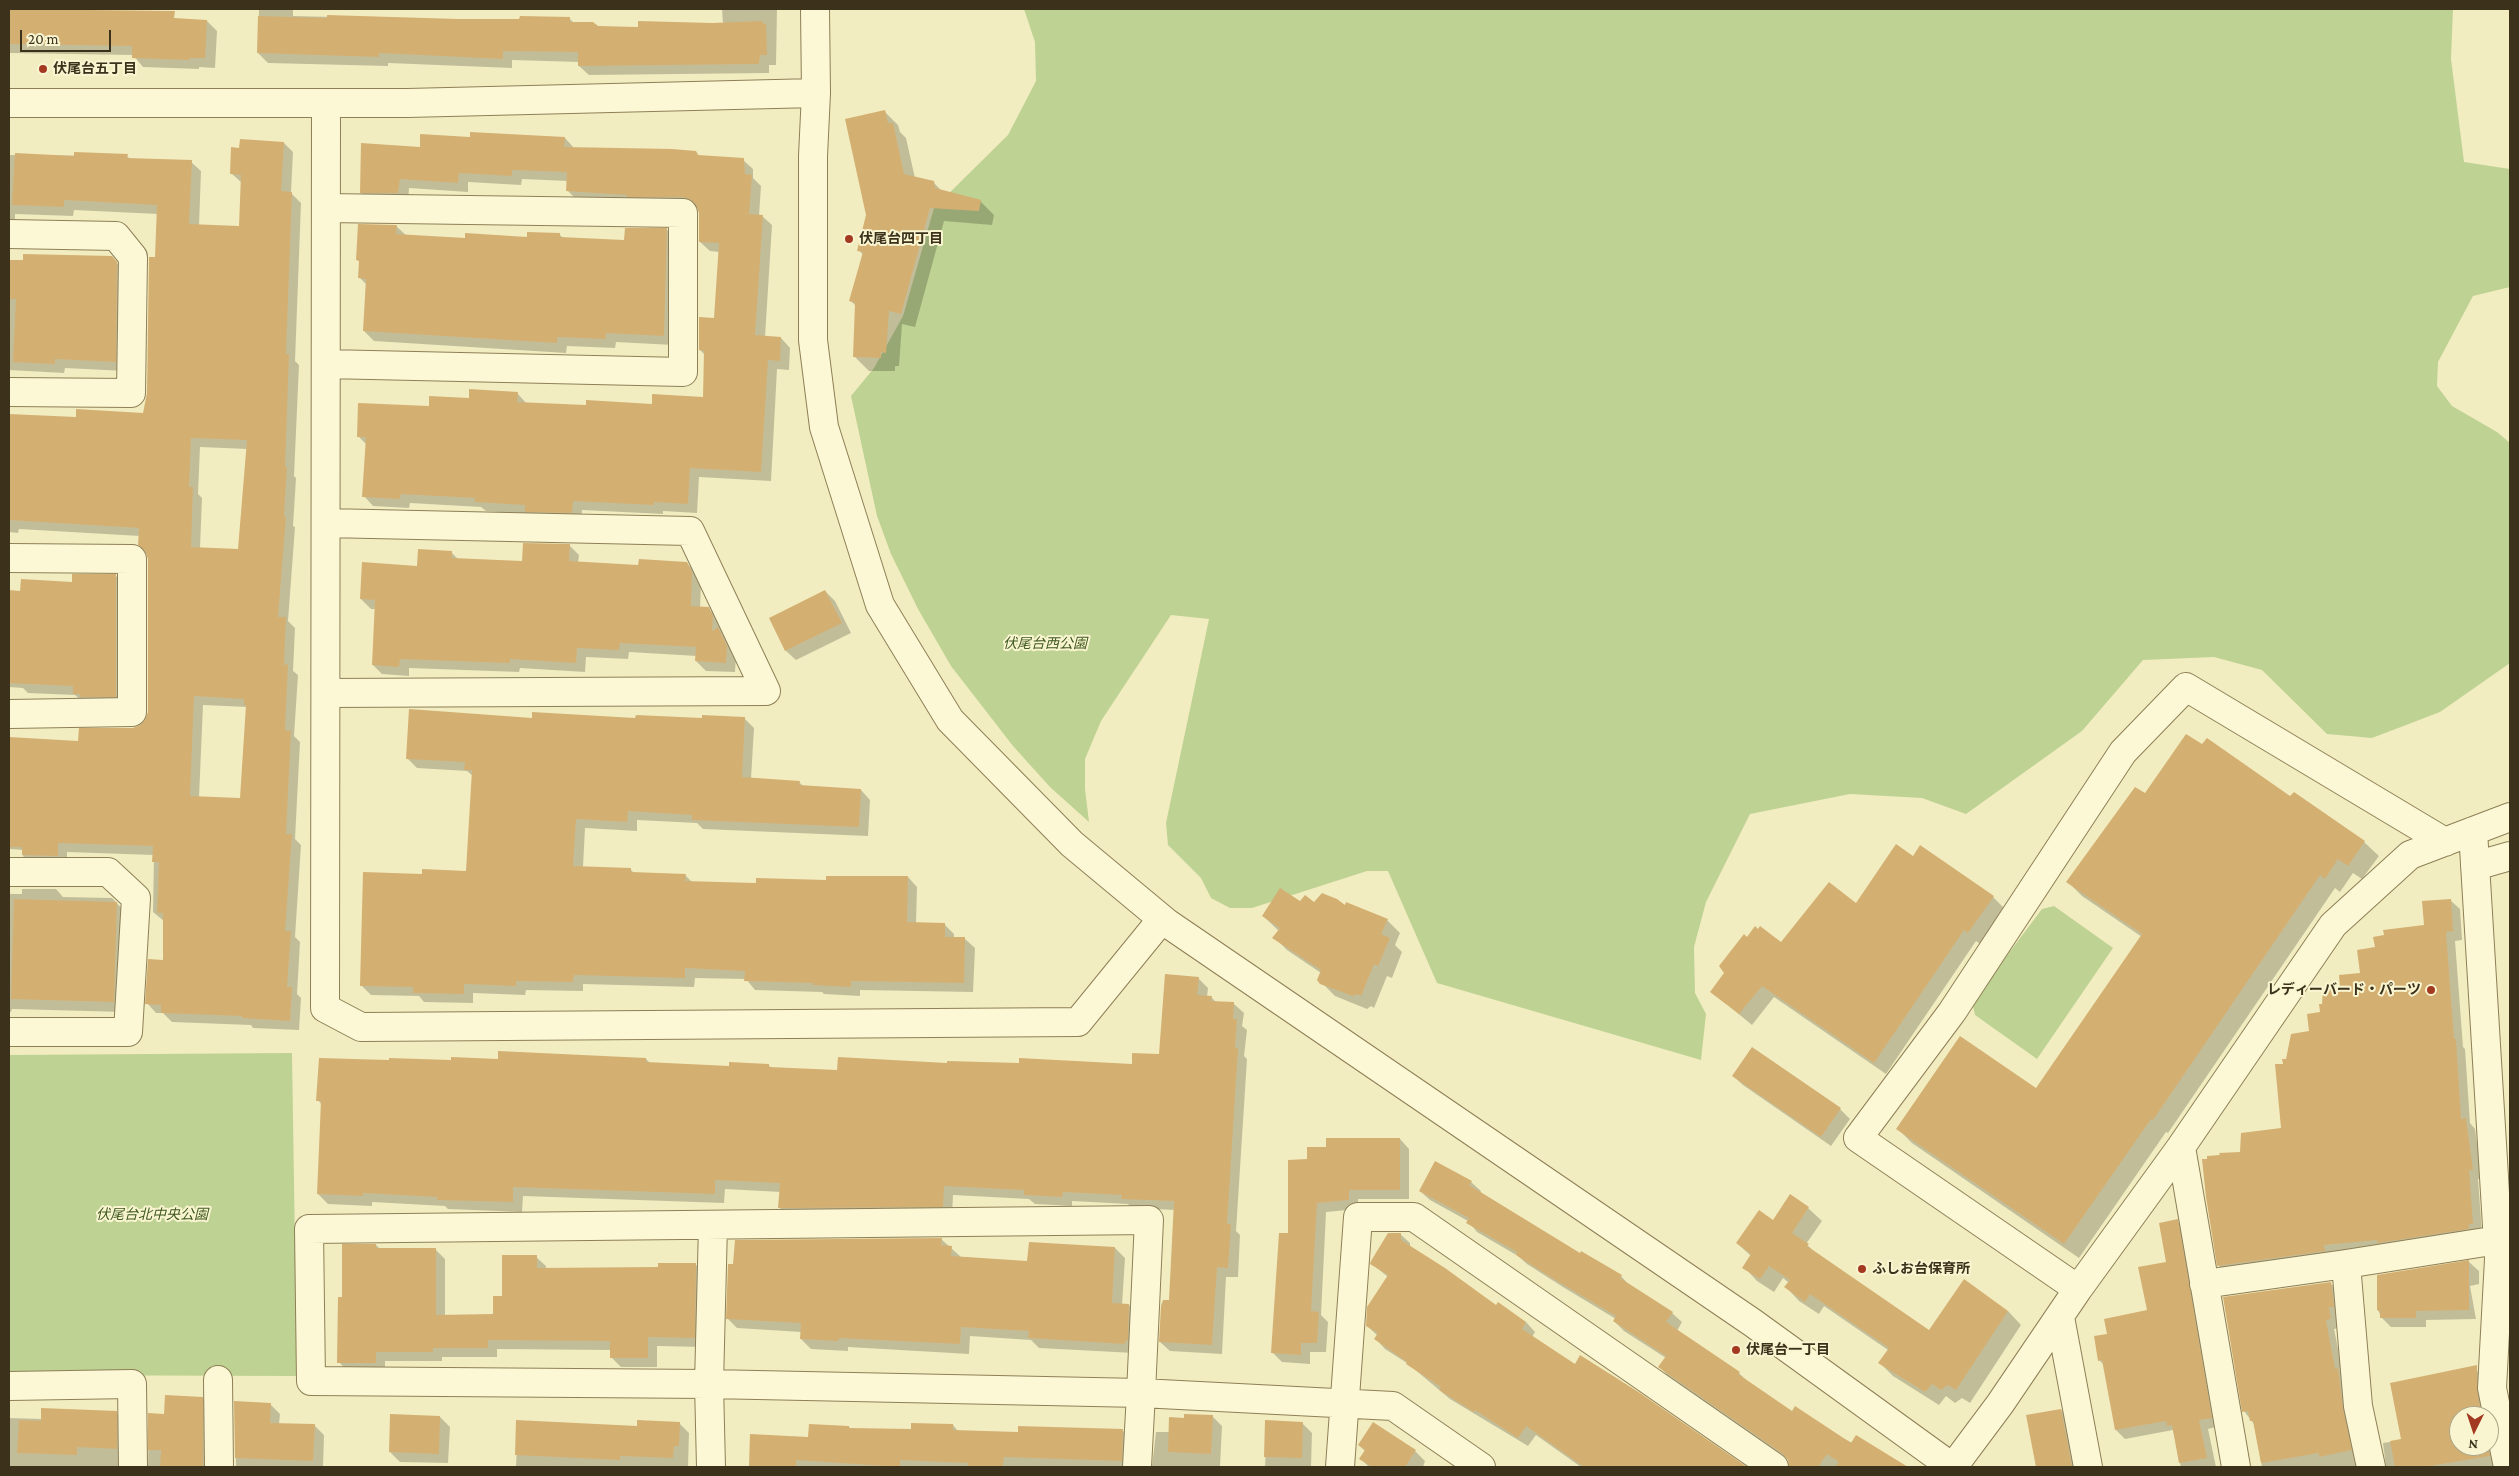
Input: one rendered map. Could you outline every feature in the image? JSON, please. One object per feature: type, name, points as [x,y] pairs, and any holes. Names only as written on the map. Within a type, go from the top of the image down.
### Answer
[{"type":"street","points":[[815,9],[816,93],[813,156],[813,340],[824,427],[880,605],[950,720],[1072,844],[1162,919],[1753,1323],[1952,1467],[2000,1404],[2333,925],[2410,855],[2510,817]]},
{"type":"street","points":[[9,103],[427,103],[816,93]]},
{"type":"street","points":[[326,103],[325,1008],[361,1027],[1078,1022],[1162,919]]},
{"type":"street","points":[[326,208],[683,213],[683,372],[326,364]]},
{"type":"street","points":[[9,234],[116,236],[133,257],[130,393],[9,392]]},
{"type":"street","points":[[326,523],[690,531],[766,691],[326,693]]},
{"type":"street","points":[[9,558],[132,559],[132,712],[9,714]]},
{"type":"street","points":[[2078,1290],[1858,1138],[1952,1012],[2123,752],[2186,687],[2445,842]]},
{"type":"street","points":[[2473,832],[2499,1259],[2492,1388],[2508,1467]]},
{"type":"street","points":[[2475,866],[2510,856]]},
{"type":"street","points":[[9,872],[108,872],[136,898],[128,1032],[9,1032]]},
{"type":"street","points":[[2180,1147],[2236,1467]]},
{"type":"street","points":[[1340,1467],[1358,1217],[1414,1217],[1774,1467]]},
{"type":"street","points":[[1137,1467],[1141,1393],[1149,1220],[309,1229],[311,1381],[709,1384],[1141,1393],[1393,1406],[1481,1467]]},
{"type":"street","points":[[711,1467],[709,1384],[713,1225]]},
{"type":"street","points":[[2204,1284],[2498,1240]]},
{"type":"street","points":[[2346,1264],[2358,1406],[2370,1467]]},
{"type":"street","points":[[2060,1317],[2088,1467]]},
{"type":"street","points":[[218,1380],[219,1467]]},
{"type":"street","points":[[9,1386],[132,1384],[133,1467]]},
{"type":"green space","name":"伏尾台⻄公園","points":[[1024,9],[2453,9],[2451,59],[2464,162],[2510,169],[2510,287],[2473,296],[2438,362],[2437,386],[2452,406],[2497,432],[2510,443],[2510,663],[2440,712],[2372,738],[2327,734],[2262,670],[2214,657],[2143,660],[2082,731],[1966,814],[1922,798],[1850,794],[1750,814],[1706,902],[1694,947],[1695,993],[1706,1014],[1701,1060],[1437,983],[1388,871],[1367,871],[1252,908],[1230,908],[1211,898],[1201,878],[1168,845],[1166,823],[1209,619],[1171,615],[1101,721],[1085,759],[1085,789],[1089,822],[1050,787],[1013,746],[951,666],[918,609],[891,554],[877,516],[851,396],[874,368],[903,316],[934,208],[1008,135],[1036,81],[1035,42]]},
{"type":"green space","points":[[2054,906],[2113,948],[2037,1059],[1975,1015],[1972,1002],[2042,909]]},
{"type":"green space","name":"伏尾台北中央公園","points":[[292,1053],[297,1376],[9,1375],[9,1055]]},
{"type":"building","points":[[10,9],[175,11],[174,18],[207,20],[205,58],[190,58],[189,60],[132,58],[132,46],[9,44]]},
{"type":"building","points":[[327,15],[458,19],[519,19],[520,16],[570,17],[570,22],[593,22],[598,26],[638,27],[638,21],[712,23],[762,21],[763,24],[766,23],[767,55],[760,55],[759,64],[578,66],[578,52],[503,51],[503,59],[379,53],[379,57],[257,53],[258,16],[327,18]]},
{"type":"building","points":[[885,110],[888,123],[893,123],[904,174],[934,181],[935,188],[981,200],[979,211],[930,208],[901,314],[889,311],[886,353],[881,352],[881,358],[853,357],[855,303],[849,301],[863,252],[857,251],[866,215],[845,119]]},
{"type":"building","points":[[470,132],[565,137],[564,147],[672,149],[696,151],[698,155],[744,158],[745,174],[752,175],[749,214],[763,215],[755,335],[781,337],[780,361],[768,360],[761,472],[690,468],[688,504],[654,502],[654,505],[573,501],[572,513],[525,512],[525,505],[475,502],[475,498],[401,494],[400,499],[362,497],[366,437],[357,437],[358,403],[429,406],[429,396],[469,398],[469,389],[518,392],[517,402],[586,405],[586,400],[652,404],[652,394],[703,397],[704,351],[699,350],[699,317],[714,318],[719,243],[699,242],[699,213],[696,205],[691,200],[683,197],[627,197],[627,195],[566,191],[567,172],[512,170],[512,176],[459,173],[458,183],[400,179],[398,193],[360,193],[361,143],[420,147],[420,134],[470,137]]},
{"type":"building","points":[[240,139],[284,142],[281,191],[292,192],[286,354],[289,354],[284,516],[286,517],[278,617],[286,617],[284,665],[288,664],[285,730],[291,731],[286,834],[292,834],[285,931],[291,931],[287,987],[292,987],[290,1021],[242,1018],[242,1016],[161,1013],[161,1005],[145,1004],[148,959],[163,960],[163,913],[157,913],[159,862],[152,862],[153,846],[58,843],[58,856],[22,855],[22,847],[9,847],[9,737],[78,741],[79,728],[133,728],[145,720],[148,712],[148,559],[145,551],[138,545],[139,528],[9,520],[9,414],[76,417],[76,409],[143,413],[147,393],[149,257],[155,257],[157,205],[64,200],[64,207],[12,205],[15,153],[74,156],[74,152],[128,154],[127,158],[192,160],[189,224],[239,226],[241,175],[230,174],[231,147],[239,148]],"holes":[[[191,438],[247,440],[238,549],[191,547],[193,487],[189,487]],[[194,696],[244,699],[244,705],[246,705],[240,798],[190,796]]]},
{"type":"building","points":[[358,224],[397,225],[396,234],[465,238],[465,233],[527,237],[527,232],[560,233],[560,237],[624,240],[625,228],[667,228],[664,336],[606,333],[606,339],[557,337],[557,343],[363,331],[366,279],[358,278],[359,261],[356,260]]},
{"type":"building","points":[[23,254],[112,256],[117,262],[116,362],[55,359],[55,364],[13,362],[16,299],[9,299],[9,260],[23,260]]},
{"type":"building","points":[[523,543],[570,544],[569,561],[638,565],[639,559],[687,562],[692,572],[691,606],[709,607],[713,616],[712,631],[718,627],[727,646],[726,663],[695,661],[696,647],[620,643],[619,650],[577,648],[576,663],[510,659],[510,663],[400,659],[399,667],[372,665],[375,600],[360,599],[362,562],[417,566],[418,549],[452,551],[452,558],[522,561]]},
{"type":"building","points":[[72,574],[116,574],[116,697],[80,697],[80,694],[73,694],[73,686],[9,683],[9,590],[20,591],[21,579],[72,582]]},
{"type":"building","points":[[825,590],[842,623],[785,651],[769,618]]},
{"type":"building","points":[[409,709],[532,718],[532,712],[635,718],[636,715],[702,718],[702,715],[745,717],[742,777],[800,781],[799,785],[861,789],[859,827],[692,820],[692,815],[628,811],[627,822],[576,819],[573,866],[631,868],[631,872],[686,874],[685,881],[756,883],[756,878],[826,880],[826,876],[908,876],[907,922],[945,923],[945,937],[965,937],[964,983],[851,981],[851,987],[813,985],[813,983],[744,981],[745,971],[685,968],[685,978],[574,975],[573,982],[516,981],[516,986],[464,984],[464,994],[413,993],[413,987],[360,986],[363,872],[422,874],[422,869],[466,871],[472,770],[464,770],[465,762],[406,759]]},
{"type":"building","points":[[2186,734],[2202,744],[2207,738],[2290,796],[2294,792],[2365,841],[2348,866],[2338,859],[2325,879],[2320,875],[2153,1120],[2151,1119],[2064,1244],[1896,1129],[1960,1036],[2036,1088],[2142,934],[2066,882],[2135,787],[2145,793]]},
{"type":"building","points":[[1896,844],[1913,856],[1920,845],[1994,896],[1968,933],[1964,930],[1874,1063],[1762,986],[1739,1014],[1710,992],[1724,973],[1719,966],[1744,934],[1747,937],[1755,926],[1758,929],[1760,926],[1781,942],[1829,882],[1856,903]]},
{"type":"building","points":[[1280,888],[1300,901],[1305,895],[1314,902],[1322,893],[1337,899],[1345,905],[1346,902],[1388,919],[1381,934],[1390,938],[1378,966],[1374,964],[1361,996],[1357,994],[1353,996],[1320,984],[1317,980],[1321,970],[1272,938],[1280,928],[1262,916]]},
{"type":"building","points":[[14,899],[117,902],[114,1002],[11,999]]},
{"type":"building","points":[[2451,899],[2453,931],[2446,932],[2461,1119],[2466,1118],[2473,1170],[2469,1170],[2473,1224],[2469,1224],[2469,1229],[2377,1243],[2377,1240],[2324,1245],[2325,1251],[2217,1266],[2202,1159],[2207,1159],[2207,1156],[2220,1155],[2219,1153],[2240,1152],[2241,1133],[2281,1128],[2275,1064],[2283,1064],[2282,1059],[2286,1059],[2291,1034],[2309,1031],[2307,1014],[2320,1012],[2319,1004],[2322,1004],[2323,990],[2340,988],[2339,975],[2360,973],[2357,950],[2375,947],[2373,937],[2384,935],[2383,930],[2424,925],[2422,901]]},
{"type":"building","points":[[1165,974],[1199,977],[1197,995],[1212,996],[1211,1001],[1234,1002],[1233,1019],[1237,1019],[1235,1048],[1238,1048],[1227,1224],[1231,1224],[1228,1268],[1217,1267],[1212,1345],[1159,1342],[1161,1306],[1163,1300],[1169,1300],[1174,1201],[1121,1199],[1122,1195],[1063,1192],[1062,1197],[1024,1195],[1024,1190],[944,1186],[943,1207],[778,1208],[780,1183],[715,1180],[715,1194],[513,1187],[513,1202],[437,1200],[437,1197],[363,1193],[363,1196],[317,1194],[321,1101],[316,1101],[319,1058],[451,1060],[451,1057],[498,1059],[498,1051],[646,1058],[646,1062],[729,1066],[729,1062],[769,1064],[769,1067],[837,1070],[838,1057],[947,1063],[947,1061],[1019,1063],[1019,1058],[1132,1064],[1132,1053],[1159,1054]]},
{"type":"building","points":[[1752,1047],[1841,1108],[1821,1137],[1732,1076]]},
{"type":"building","points":[[1326,1138],[1400,1138],[1400,1190],[1349,1190],[1349,1200],[1317,1203],[1311,1311],[1319,1312],[1317,1343],[1301,1343],[1301,1355],[1271,1353],[1279,1233],[1288,1233],[1288,1160],[1307,1159],[1307,1147],[1326,1147]]},
{"type":"building","points":[[1435,1161],[1472,1181],[1469,1185],[1580,1253],[1581,1251],[1622,1275],[1620,1278],[1673,1312],[1666,1322],[1740,1372],[1738,1374],[1792,1411],[1795,1406],[1851,1443],[1856,1435],[1908,1467],[1835,1467],[1839,1462],[1827,1454],[1818,1467],[1789,1467],[1788,1460],[1783,1454],[1658,1367],[1666,1356],[1613,1321],[1616,1316],[1516,1255],[1517,1252],[1466,1223],[1469,1218],[1419,1191]]},
{"type":"building","points":[[1790,1194],[1809,1207],[1792,1233],[1809,1244],[1807,1246],[1929,1330],[1964,1279],[2008,1311],[1956,1390],[1948,1385],[1941,1390],[1932,1384],[1925,1392],[1878,1363],[1889,1348],[1810,1294],[1805,1302],[1784,1287],[1790,1280],[1769,1266],[1760,1279],[1742,1268],[1751,1254],[1736,1243],[1759,1210],[1773,1220]]},
{"type":"building","points":[[2178,1219],[2212,1418],[2199,1420],[2207,1458],[2179,1463],[2172,1425],[2167,1426],[2166,1421],[2115,1430],[2102,1360],[2098,1361],[2094,1336],[2107,1334],[2104,1319],[2147,1310],[2138,1267],[2166,1262],[2159,1223]]},
{"type":"building","points":[[1388,1233],[1401,1233],[1401,1240],[1445,1268],[1496,1305],[1498,1302],[1526,1322],[1522,1329],[1575,1364],[1580,1355],[1640,1393],[1747,1467],[1584,1467],[1526,1426],[1518,1438],[1475,1410],[1474,1412],[1439,1390],[1441,1387],[1406,1364],[1407,1362],[1374,1339],[1378,1333],[1366,1326],[1367,1307],[1388,1275],[1370,1264]]},
{"type":"building","points":[[942,1238],[941,1245],[952,1246],[951,1256],[1027,1261],[1029,1242],[1115,1247],[1112,1303],[1129,1304],[1128,1341],[1125,1340],[1125,1344],[1028,1338],[1029,1331],[961,1327],[960,1344],[839,1338],[838,1341],[800,1339],[801,1323],[726,1319],[728,1264],[733,1264],[735,1240]]},
{"type":"building","points":[[342,1244],[376,1244],[376,1248],[436,1248],[436,1315],[493,1314],[493,1296],[502,1296],[502,1255],[537,1255],[537,1268],[658,1267],[658,1263],[696,1263],[695,1338],[648,1337],[648,1358],[610,1358],[610,1341],[488,1340],[488,1348],[433,1348],[433,1352],[376,1352],[376,1363],[337,1363],[338,1297],[342,1297]]},
{"type":"building","points":[[2469,1260],[2469,1310],[2416,1311],[2416,1318],[2380,1318],[2380,1311],[2377,1310],[2377,1275]]},
{"type":"building","points":[[2331,1282],[2334,1307],[2329,1307],[2331,1319],[2326,1320],[2335,1369],[2338,1368],[2343,1409],[2352,1450],[2319,1457],[2319,1453],[2261,1463],[2253,1421],[2250,1421],[2248,1411],[2242,1412],[2223,1297]]},
{"type":"building","points":[[2477,1365],[2477,1391],[2480,1406],[2449,1406],[2449,1456],[2490,1456],[2424,1467],[2395,1467],[2390,1441],[2401,1439],[2390,1383]]},
{"type":"building","points":[[165,1395],[203,1397],[203,1467],[160,1467],[161,1450],[148,1450],[148,1413],[164,1414]]},
{"type":"building","points":[[234,1401],[271,1403],[270,1423],[315,1424],[313,1461],[235,1458]]},
{"type":"building","points":[[41,1408],[117,1411],[117,1449],[77,1447],[77,1455],[17,1453],[19,1420],[41,1421]]},
{"type":"building","points":[[2061,1409],[2072,1467],[2036,1467],[2026,1415]]},
{"type":"building","points":[[390,1414],[440,1416],[439,1454],[389,1452]]},
{"type":"building","points":[[1184,1414],[1213,1415],[1211,1454],[1168,1452],[1169,1417],[1184,1418]]},
{"type":"building","points":[[516,1420],[637,1426],[637,1420],[680,1422],[679,1446],[674,1446],[673,1458],[620,1456],[620,1460],[515,1455]]},
{"type":"building","points":[[1265,1420],[1303,1422],[1302,1458],[1264,1457]]},
{"type":"building","points":[[1373,1422],[1416,1450],[1405,1467],[1372,1467],[1359,1459],[1365,1450],[1358,1445]]},
{"type":"building","points":[[911,1423],[953,1424],[953,1430],[1018,1432],[1018,1426],[1123,1429],[1122,1461],[1004,1457],[1003,1467],[968,1467],[968,1463],[900,1460],[900,1467],[796,1460],[796,1467],[749,1466],[750,1434],[808,1437],[809,1424],[849,1426],[849,1428],[911,1429]]},
{"type":"place","name":"伏尾台五丁目","points":[[43,69]]},
{"type":"place","name":"伏尾台四丁目","points":[[849,239]]},
{"type":"place","name":"レディーバード・パーツ","points":[[2431,990]]},
{"type":"place","name":"ふしお台保育所","points":[[1862,1269]]},
{"type":"place","name":"伏尾台一丁目","points":[[1736,1350]]}]
